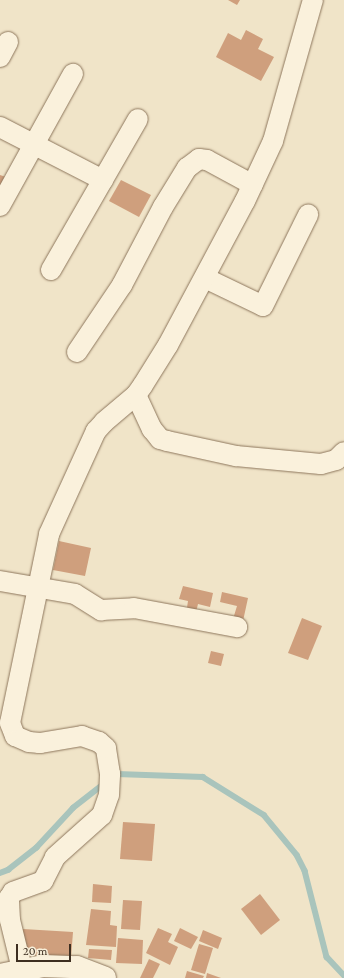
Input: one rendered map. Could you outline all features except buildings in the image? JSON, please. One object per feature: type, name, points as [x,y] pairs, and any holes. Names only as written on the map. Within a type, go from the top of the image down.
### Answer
[{"type":"street","points":[[26,972],[10,920],[9,898],[13,892],[44,881],[55,857],[102,815],[109,796],[110,774],[106,748],[93,738],[82,736],[40,743],[18,739],[13,732],[10,723],[53,523],[89,444],[104,422],[136,395],[168,345],[205,278],[253,185],[273,141],[313,0]]},
{"type":"street","points":[[0,206],[73,74]]},
{"type":"street","points":[[51,270],[138,119]]},
{"type":"street","points":[[0,127],[103,180]]},
{"type":"street","points":[[76,352],[122,285],[163,207],[187,168],[199,159],[207,160],[253,185]]},
{"type":"street","points":[[205,278],[263,306],[308,215]]},
{"type":"street","points":[[136,395],[152,429],[160,439],[167,441],[236,456],[321,464],[336,460],[344,452]]},
{"type":"street","points":[[0,581],[75,594],[101,610],[130,607],[237,627]]},
{"type":"street","points":[[0,975],[26,972],[78,973],[105,978]]},
{"type":"waterway","points":[[113,776],[117,774],[203,777],[264,815],[297,855],[305,871],[327,957],[344,975]]},
{"type":"waterway","points":[[0,873],[8,870],[36,848],[73,808],[105,783]]}]
